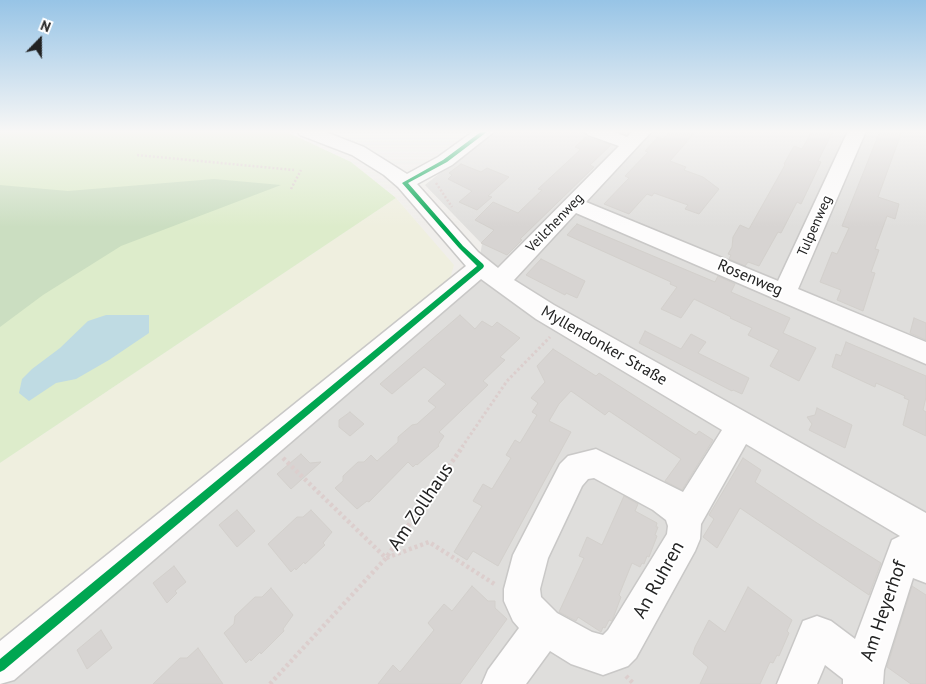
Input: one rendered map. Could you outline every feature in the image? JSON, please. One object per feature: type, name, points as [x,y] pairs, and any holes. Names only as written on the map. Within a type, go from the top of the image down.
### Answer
[{"type":"street","name":"Myllendonker Straße","points":[[378,163],[405,183],[461,247],[490,273],[563,323],[741,426],[919,550]]},
{"type":"street","points":[[405,183],[442,163]]},
{"type":"street","name":"Veilchenweg","points":[[0,666],[269,444],[490,273],[573,204],[613,163]]},
{"type":"street","name":"Tulpenweg","points":[[785,292],[843,163]]},
{"type":"street","name":"Rosenweg","points":[[573,204],[926,353]]},
{"type":"street","points":[[684,521],[741,426]]},
{"type":"street","name":"An Ruhren","points":[[596,463],[610,469],[665,499],[678,509],[684,521],[685,532],[680,544],[622,644],[614,652],[603,656],[595,654],[533,614],[524,577],[531,554],[568,480],[579,466],[596,463]]},
{"type":"street","name":"Am Heyerhof","points":[[797,684],[817,635],[864,677],[919,550]]},
{"type":"street","points":[[502,684],[533,614]]},
{"type":"path","points":[[220,163],[294,170]]},
{"type":"path","points":[[291,189],[301,170]]},
{"type":"path","name":"Am Zollhaus","points":[[270,684],[386,558],[507,381],[563,323]]},
{"type":"path","points":[[269,444],[386,558],[429,542],[533,614]]},
{"type":"shaded area","points":[[452,163],[926,163],[926,684],[0,684],[0,668],[476,279],[482,244],[425,185]]},
{"type":"green space","points":[[0,163],[352,163],[396,198],[0,463]]},
{"type":"green space","points":[[214,179],[281,185],[121,246],[43,295],[0,327],[0,185],[68,191]]},
{"type":"green space","points":[[396,198],[454,265],[449,282],[0,649],[0,463]]},
{"type":"water","points":[[106,315],[149,315],[149,333],[109,360],[76,379],[56,383],[29,401],[19,393],[22,379],[32,369],[60,348],[88,321]]},
{"type":"building","points":[[566,163],[592,163],[590,165],[594,167],[520,239],[522,240],[507,255],[481,243],[494,230],[475,220],[493,202],[518,213],[542,190],[538,189]]},
{"type":"building","points":[[638,163],[675,163],[686,167],[684,170],[703,177],[719,189],[699,214],[685,209],[688,205],[654,193],[652,196],[647,194],[629,214],[604,204],[629,178],[625,176]]},
{"type":"building","points":[[821,163],[801,204],[797,202],[781,233],[778,232],[759,266],[748,262],[745,266],[729,259],[731,255],[728,254],[732,247],[733,237],[740,225],[749,229],[784,164]]},
{"type":"building","points":[[867,163],[890,163],[878,197],[899,204],[895,219],[887,216],[875,249],[879,250],[871,272],[875,273],[863,311],[837,300],[841,290],[820,282],[832,252],[837,254],[849,228],[842,226]]},
{"type":"building","points":[[461,164],[481,172],[487,168],[509,177],[488,196],[492,197],[477,210],[459,202],[472,191],[448,179],[452,175],[449,173]]},
{"type":"building","points":[[577,224],[715,282],[718,276],[735,284],[731,292],[790,318],[783,333],[816,348],[799,381],[770,366],[779,350],[748,335],[752,328],[731,317],[694,299],[681,318],[661,309],[677,287],[670,284],[671,282],[567,235]]},
{"type":"building","points":[[541,259],[585,281],[577,298],[566,293],[565,295],[526,275]]},
{"type":"building","points":[[460,315],[475,329],[482,321],[492,327],[497,322],[520,338],[500,357],[505,360],[483,381],[488,385],[439,432],[444,436],[439,446],[417,465],[413,467],[408,462],[369,502],[367,501],[357,509],[335,488],[343,481],[343,476],[358,462],[364,462],[371,455],[377,461],[398,442],[398,437],[412,425],[417,424],[436,407],[428,401],[446,384],[424,367],[392,394],[380,384]]},
{"type":"building","points":[[914,318],[926,323],[926,340],[910,333]]},
{"type":"building","points":[[645,331],[681,349],[691,334],[706,342],[698,353],[749,378],[742,394],[732,391],[639,343]]},
{"type":"building","points":[[846,342],[926,376],[926,397],[923,410],[926,412],[926,436],[903,425],[909,400],[904,398],[905,396],[876,383],[875,387],[832,367],[836,354],[841,356]]},
{"type":"building","points":[[553,349],[596,376],[599,373],[696,435],[699,431],[713,440],[682,490],[665,481],[681,459],[609,411],[605,415],[571,391],[559,404],[549,421],[571,432],[498,566],[473,551],[467,560],[454,552],[482,506],[473,501],[483,484],[492,489],[511,458],[506,455],[515,440],[520,443],[537,415],[532,412],[538,403],[531,398],[545,382],[537,366]]},
{"type":"building","points":[[817,408],[852,425],[845,448],[809,430],[812,424],[807,417],[815,415]]},
{"type":"building","points":[[350,412],[364,424],[350,436],[339,427],[339,420]]},
{"type":"building","points":[[301,454],[310,463],[321,462],[291,489],[277,474]]},
{"type":"building","points":[[743,458],[761,470],[755,482],[881,563],[869,595],[740,508],[717,548],[703,537],[714,519],[709,515]]},
{"type":"building","points":[[624,496],[638,504],[635,511],[657,523],[656,527],[658,527],[655,535],[657,536],[649,557],[647,556],[644,564],[642,563],[640,567],[632,563],[619,595],[621,597],[612,621],[609,620],[601,632],[578,617],[576,621],[559,612],[584,558],[579,556],[587,537],[602,545]]},
{"type":"building","points":[[237,510],[255,531],[237,547],[219,525]]},
{"type":"building","points":[[311,510],[332,532],[323,543],[325,545],[305,564],[304,562],[291,572],[268,544],[297,517],[303,517]]},
{"type":"building","points":[[174,566],[186,582],[175,591],[177,593],[167,603],[153,583]]},
{"type":"building","points":[[472,586],[488,601],[495,601],[495,608],[507,619],[460,684],[378,684],[393,665],[400,672],[434,630],[428,623],[444,604],[452,611]]},
{"type":"building","points":[[912,586],[926,595],[926,684],[911,684],[887,667]]},
{"type":"building","points":[[748,587],[792,620],[787,631],[789,633],[779,656],[777,655],[773,663],[770,662],[760,684],[700,684],[708,667],[693,654],[695,647],[709,620],[725,632]]},
{"type":"building","points":[[271,588],[293,615],[283,629],[284,631],[261,654],[260,652],[251,661],[250,659],[246,663],[224,633],[234,624],[235,616],[255,597],[262,597]]},
{"type":"building","points":[[101,630],[112,648],[87,669],[77,650]]},
{"type":"building","points":[[198,648],[223,684],[153,684],[180,658],[187,658]]},
{"type":"transit line","points":[[0,666],[481,266],[461,247],[405,183],[442,163]]}]
